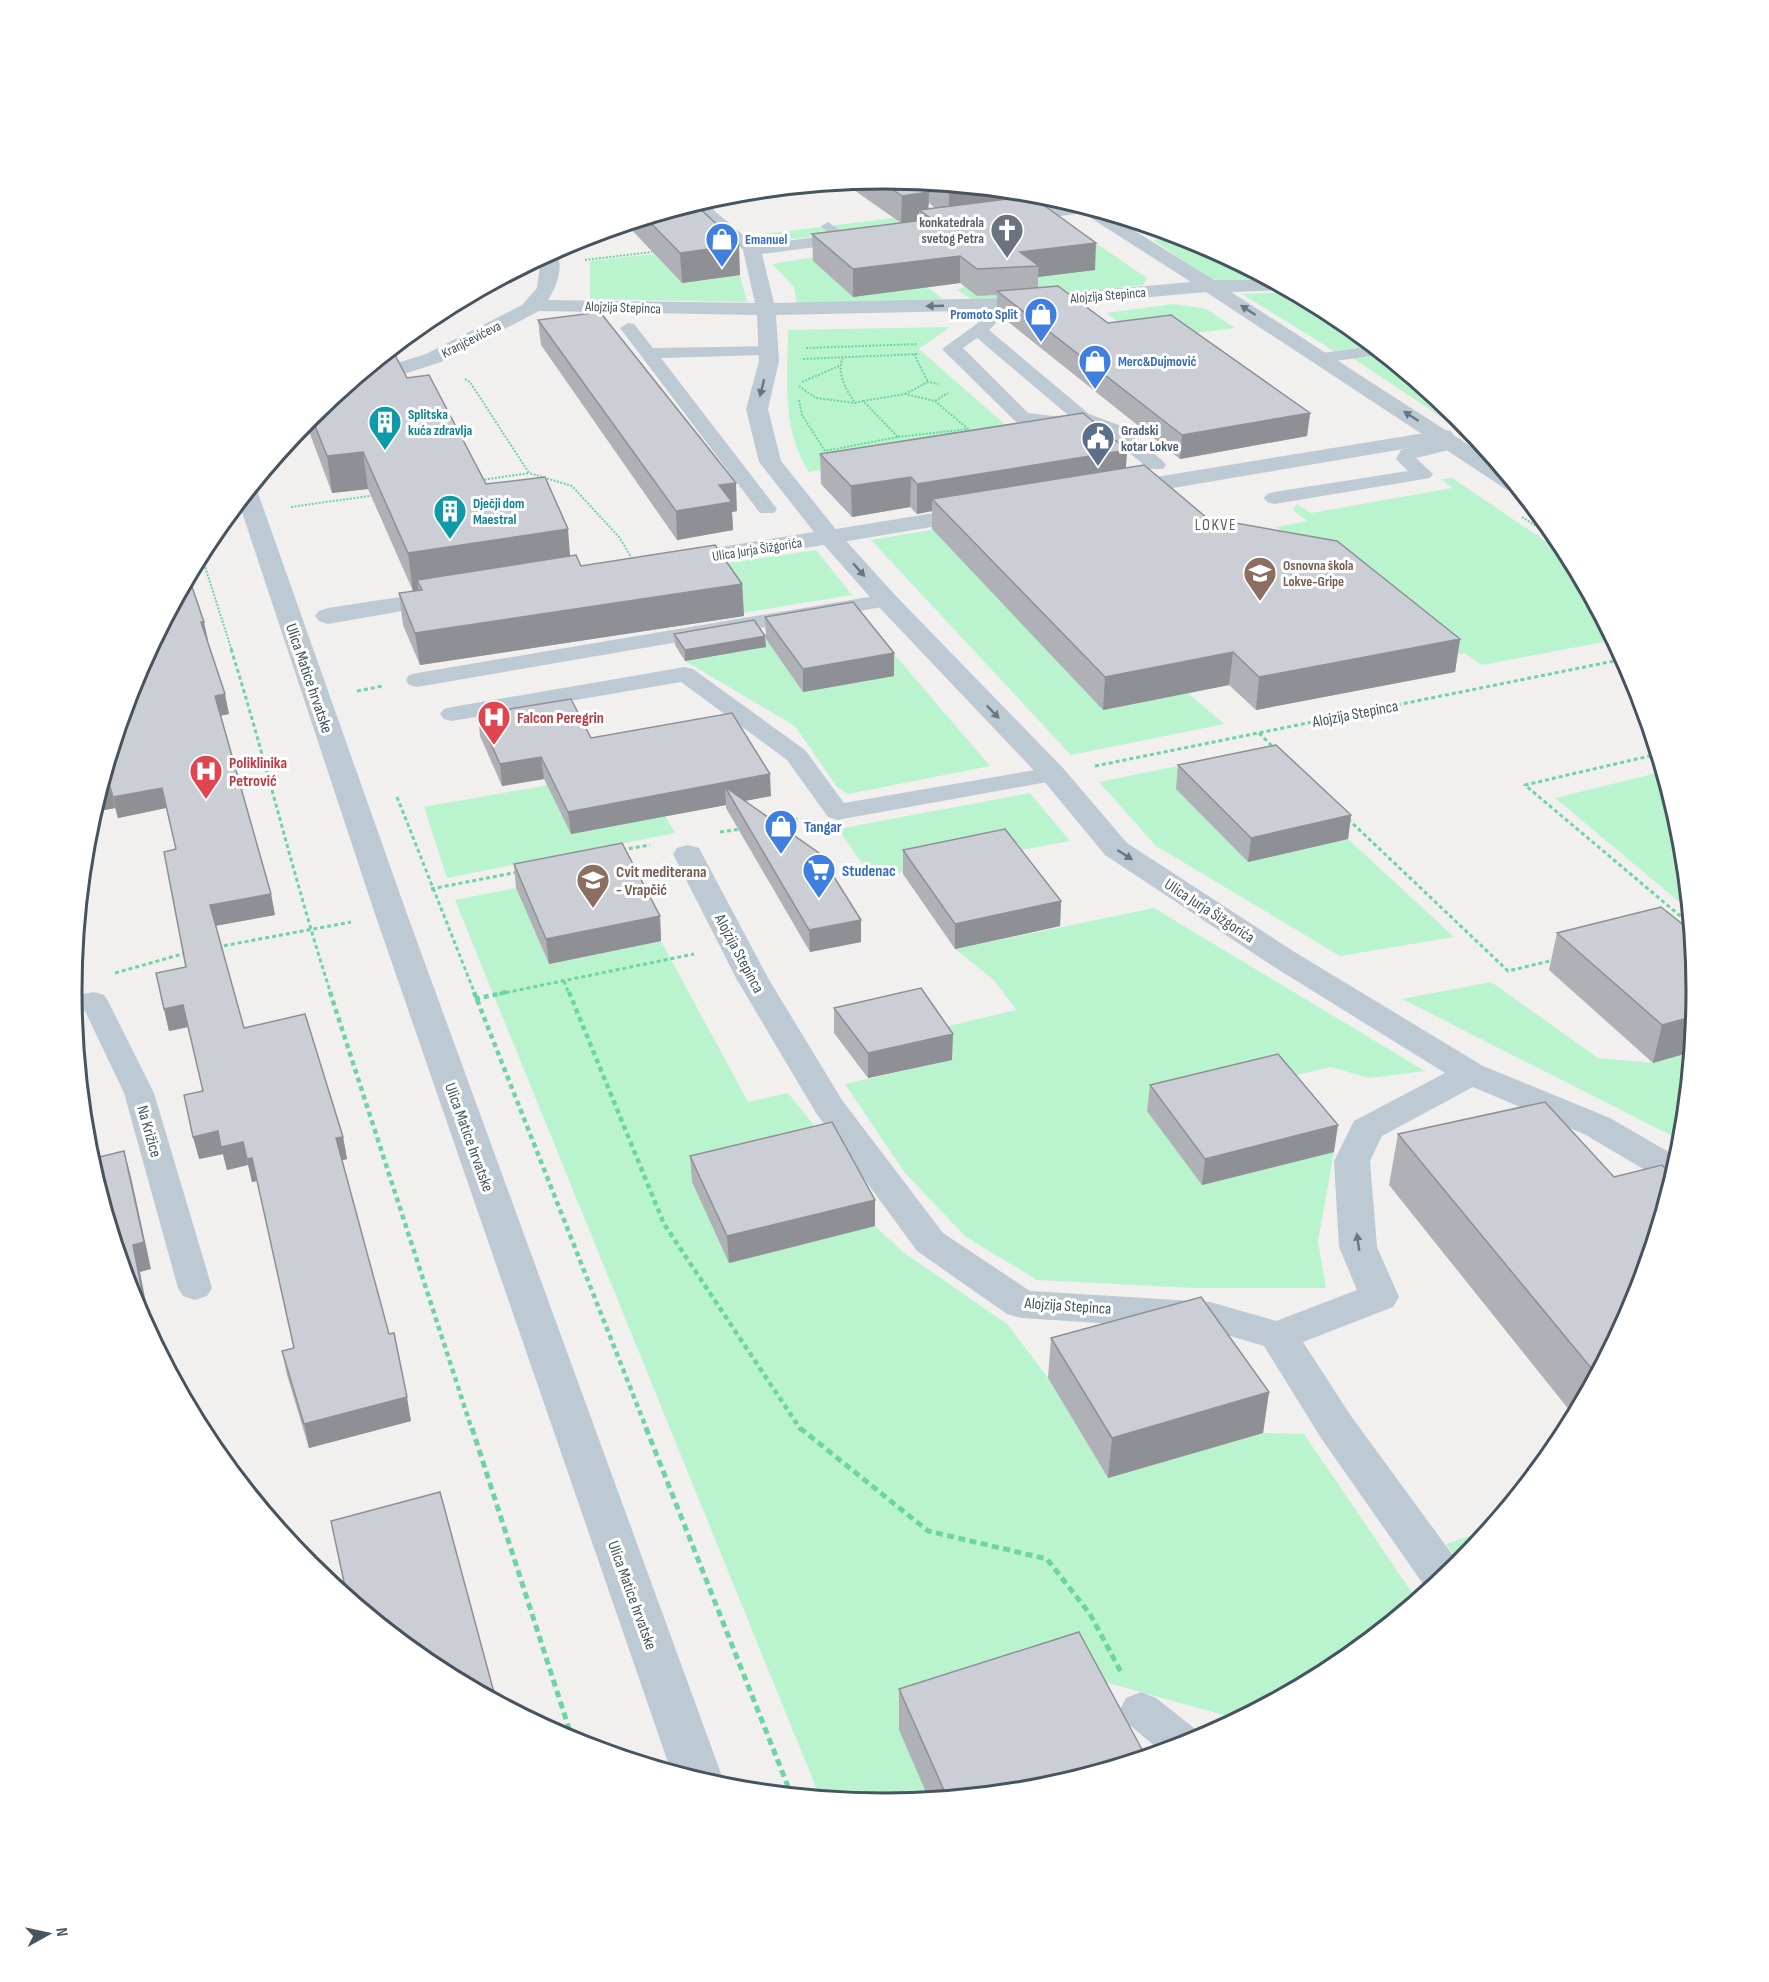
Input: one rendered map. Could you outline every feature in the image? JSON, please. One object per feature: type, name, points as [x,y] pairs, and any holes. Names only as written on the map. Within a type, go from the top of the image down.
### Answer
[{"type":"street","points":[[993,219],[1068,210]]},
{"type":"street","points":[[1107,221],[1460,443],[1491,466]]},
{"type":"street","points":[[752,250],[875,235]]},
{"type":"street","name":"Ulica Jurja Šižgorića","points":[[752,250],[766,309],[769,355],[757,409],[770,462],[830,537],[885,600],[1053,774],[1116,849],[1282,958],[1471,1074],[1597,1126],[1666,1167]]},
{"type":"street","points":[[535,305],[548,284],[551,262]]},
{"type":"street","name":"Alojzija Stepinca","points":[[535,305],[766,309],[1008,304],[1210,286],[1266,286]]},
{"type":"street","name":"Kranjčevićeva","points":[[369,377],[427,362],[535,305]]},
{"type":"street","points":[[1093,494],[1460,443]]},
{"type":"street","name":"Ulica Matice hrvatske","points":[[250,501],[391,914],[695,1770]]},
{"type":"street","points":[[830,537],[1002,509]]},
{"type":"street","name":"Ulica Jurja Šižgorića","points":[[638,567],[830,537]]},
{"type":"street","points":[[328,616],[466,594]]},
{"type":"street","name":"Alojzija Stepinca","points":[[688,854],[735,946],[828,1105],[930,1242],[1021,1304],[1210,1316],[1278,1336]]},
{"type":"street","points":[[1439,1570],[1336,1427],[1278,1336],[1379,1297],[1358,1247],[1352,1161],[1367,1130],[1471,1074]]},
{"type":"lane","points":[[705,210],[752,250]]},
{"type":"lane","points":[[828,226],[843,239]]},
{"type":"lane","points":[[967,305],[988,323],[955,351],[1022,417],[1053,422],[1083,418]]},
{"type":"lane","points":[[628,328],[768,509]]},
{"type":"lane","points":[[978,330],[1083,418],[1112,429],[1156,465]]},
{"type":"lane","points":[[1322,358],[1368,351]]},
{"type":"lane","points":[[648,353],[769,355]]},
{"type":"lane","points":[[1274,498],[1423,474],[1406,459],[1408,454],[1460,443]]},
{"type":"lane","points":[[417,680],[885,600]]},
{"type":"lane","points":[[452,714],[685,674],[796,755],[837,812],[1053,774]]},
{"type":"lane","name":"Na Križice","points":[[82,1003],[94,1001],[139,1093],[195,1288]]},
{"type":"lane","points":[[1141,1710],[1175,1738]]},
{"type":"path","points":[[584,261],[652,252]]},
{"type":"path","points":[[769,355],[918,344],[955,351]]},
{"type":"path","points":[[769,355],[843,357],[955,351]]},
{"type":"path","points":[[796,384],[838,366],[843,357]]},
{"type":"path","points":[[838,366],[844,385],[855,403]]},
{"type":"path","points":[[461,376],[470,382],[529,473]]},
{"type":"path","points":[[796,384],[816,398],[855,403],[905,394],[928,382],[947,386]]},
{"type":"path","points":[[796,384],[802,415],[825,451],[898,437],[968,429],[935,401],[905,394]]},
{"type":"path","points":[[935,401],[949,392]]},
{"type":"path","points":[[863,401],[898,437]]},
{"type":"path","points":[[478,480],[529,473],[572,486],[619,537],[638,567]]},
{"type":"path","points":[[284,507],[376,495]]},
{"type":"path","points":[[205,566],[252,715],[309,930],[568,1728]]},
{"type":"path","name":"Alojzija Stepinca","points":[[1053,774],[1615,661]]},
{"type":"path","points":[[353,680],[361,702]]},
{"type":"path","points":[[1259,733],[1284,757]]},
{"type":"path","points":[[1651,756],[1525,785],[1683,919]]},
{"type":"path","points":[[394,790],[788,1787]]},
{"type":"path","points":[[1342,813],[1508,971],[1565,957]]},
{"type":"path","points":[[610,853],[622,851]]},
{"type":"path","points":[[432,889],[520,871]]},
{"type":"path","points":[[1679,929],[1684,928]]},
{"type":"path","points":[[207,949],[309,930]]},
{"type":"path","points":[[475,999],[735,946]]},
{"type":"path","points":[[118,972],[196,951]]},
{"type":"path","points":[[564,981],[664,1224],[802,1431],[928,1531],[1047,1559],[1090,1614],[1141,1710]]},
{"type":"green space","points":[[894,218],[903,225],[769,242],[763,234]]},
{"type":"green space","points":[[1072,227],[1147,278],[1143,285],[1071,295],[976,302],[957,290],[967,286],[1094,270]]},
{"type":"green space","points":[[1160,239],[1191,250],[1259,282],[1213,281],[1153,240]]},
{"type":"green space","points":[[838,253],[853,297],[927,287],[942,298],[935,303],[797,304],[794,287],[772,264]]},
{"type":"green space","points":[[654,254],[682,283],[740,275],[747,302],[590,299],[590,261]]},
{"type":"green space","points":[[1279,293],[1362,347],[1334,351],[1242,294]]},
{"type":"green space","points":[[1174,304],[1206,309],[1235,328],[1144,340],[1106,313]]},
{"type":"green space","points":[[950,327],[919,349],[1018,436],[809,472],[800,456],[790,421],[787,385],[788,330]]},
{"type":"green space","points":[[1372,354],[1452,424],[1351,357]]},
{"type":"green space","points":[[1452,478],[1551,545],[1579,590],[1606,641],[1482,665],[1464,653],[1438,658],[1276,527],[1307,521],[1293,510],[1297,504],[1311,513],[1453,488],[1441,479]]},
{"type":"green space","points":[[1007,517],[1102,710],[1188,693],[1224,724],[1071,755],[871,540]]},
{"type":"green space","points":[[816,550],[852,595],[742,613],[708,566]]},
{"type":"green space","points":[[863,618],[990,766],[848,794],[837,787],[795,726],[685,661],[711,656],[704,644]]},
{"type":"green space","points":[[1256,750],[1248,862],[1348,839],[1454,937],[1340,956],[1156,846],[1099,782]]},
{"type":"green space","points":[[638,769],[675,833],[447,878],[424,807]]},
{"type":"green space","points":[[1656,773],[1671,835],[1682,904],[1555,798]]},
{"type":"green space","points":[[1030,793],[1070,841],[872,878],[838,829]]},
{"type":"green space","points":[[516,888],[549,964],[661,941],[748,1102],[788,1093],[833,1149],[729,1263],[875,1226],[903,1252],[1007,1324],[1048,1378],[1108,1478],[1263,1433],[1304,1434],[1413,1594],[1330,1658],[1285,1686],[1226,1716],[1076,1674],[939,1791],[884,1793],[817,1790],[455,900]]},
{"type":"green space","points":[[1154,908],[1425,1071],[1369,1078],[1331,1067],[1275,1080],[1334,1152],[1318,1241],[1326,1288],[1195,1288],[1037,1280],[966,1237],[905,1173],[845,1084],[952,1060],[932,1030],[1016,1010],[995,981],[955,949]]},
{"type":"green space","points":[[1491,982],[1598,1058],[1653,1063],[1684,1054],[1673,1136],[1402,999]]},
{"type":"green space","points":[[1473,1535],[1454,1556],[1446,1544]]},
{"type":"building","points":[[893,189],[929,192],[902,196]]},
{"type":"building","points":[[1008,199],[1041,204],[1096,243],[1020,252],[1039,266],[977,269],[960,256],[853,269],[812,234],[932,219],[919,210]]},
{"type":"building","points":[[702,210],[739,245],[680,253],[652,224]]},
{"type":"building","points":[[1058,286],[1108,323],[1171,315],[1310,413],[1182,435],[997,291]]},
{"type":"building","points":[[600,312],[736,483],[719,485],[732,502],[676,511],[538,320]]},
{"type":"building","points":[[395,356],[407,378],[429,375],[486,484],[545,477],[568,529],[408,553],[363,452],[327,456],[315,426]]},
{"type":"building","points":[[1083,413],[1127,450],[917,484],[911,477],[851,486],[820,454]]},
{"type":"building","points":[[1144,465],[1207,518],[1337,541],[1460,639],[1259,677],[1233,652],[1105,677],[932,499]]},
{"type":"building","points":[[715,545],[742,584],[415,633],[399,593],[422,590],[417,580],[576,555],[581,566]]},
{"type":"building","points":[[192,587],[225,694],[215,696],[271,894],[210,905],[244,1028],[305,1014],[343,1137],[336,1138],[389,1334],[394,1333],[407,1397],[304,1424],[282,1351],[294,1348],[252,1158],[247,1159],[243,1142],[221,1147],[218,1131],[193,1137],[184,1095],[203,1091],[183,1005],[164,1009],[156,973],[186,967],[164,852],[176,849],[162,788],[113,797],[110,787],[125,733],[144,684],[165,636]]},
{"type":"building","points":[[853,602],[894,653],[803,669],[765,617]]},
{"type":"building","points":[[754,620],[765,636],[685,650],[674,634]]},
{"type":"building","points":[[571,699],[591,738],[732,713],[770,774],[568,812],[541,757],[500,764],[478,714]]},
{"type":"building","points":[[1276,745],[1351,815],[1251,838],[1178,765]]},
{"type":"building","points":[[725,787],[819,853],[861,920],[809,930]]},
{"type":"building","points":[[1005,829],[1061,901],[955,924],[903,850]]},
{"type":"building","points":[[622,843],[660,916],[546,939],[514,864]]},
{"type":"building","points":[[1661,907],[1684,925],[1685,1019],[1662,1025],[1557,933]]},
{"type":"building","points":[[921,988],[953,1034],[868,1053],[834,1008]]},
{"type":"building","points":[[1278,1054],[1338,1125],[1205,1159],[1150,1085]]},
{"type":"building","points":[[1545,1102],[1614,1177],[1662,1165],[1666,1169],[1644,1249],[1625,1298],[1592,1369],[1398,1134]]},
{"type":"building","points":[[832,1122],[875,1200],[727,1236],[690,1156]]},
{"type":"building","points":[[124,1151],[144,1242],[133,1245],[143,1295],[125,1249],[100,1157]]},
{"type":"building","points":[[1201,1297],[1269,1392],[1112,1438],[1051,1338]]},
{"type":"building","points":[[440,1492],[494,1691],[439,1658],[396,1627],[344,1583],[331,1521]]},
{"type":"building","points":[[1079,1632],[1142,1750],[1092,1766],[1041,1778],[944,1790],[899,1689]]},
{"type":"place","name":"konkatedrala svetog Petra","points":[[1007,259]]},
{"type":"place","name":"Emanuel","points":[[722,268]]},
{"type":"place","name":"Promoto Split","points":[[1041,343]]},
{"type":"place","name":"Merc&Dujmović","points":[[1095,390]]},
{"type":"place","name":"Splitska kuća zdravlja","points":[[385,451]]},
{"type":"place","name":"Gradski kotar Lokve","points":[[1098,467]]},
{"type":"place","name":"Dječji dom Maestral","points":[[450,540]]},
{"type":"place","name":"Osnovna škola Lokve-Gripe","points":[[1260,602]]},
{"type":"place","name":"Falcon Peregrin","points":[[494,746]]},
{"type":"place","name":"Poliklinika Petrović","points":[[206,800]]},
{"type":"place","name":"Tangar","points":[[781,855]]},
{"type":"place","name":"Studenac","points":[[819,899]]},
{"type":"place","name":"Cvit mediterana - Vrapčić","points":[[593,909]]},
{"type":"district","name":"LOKVE","points":[[1216,524]]}]
